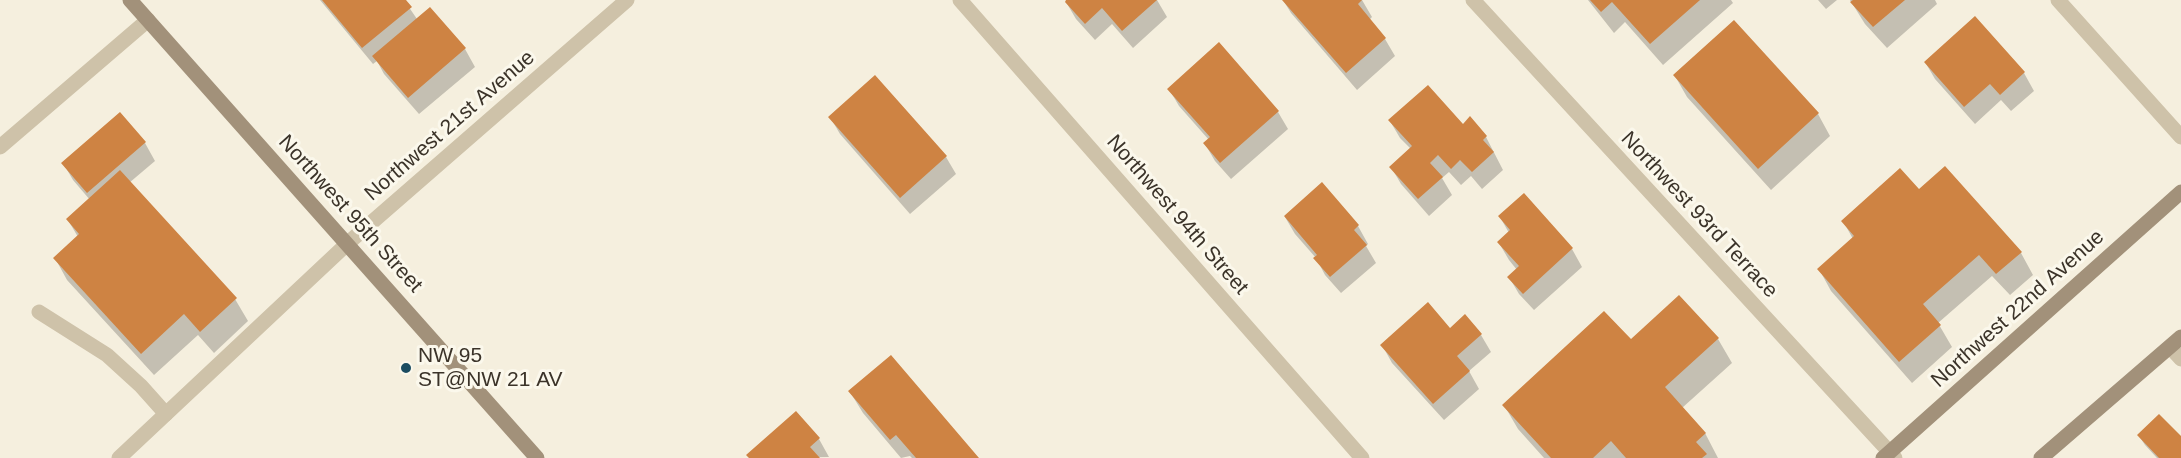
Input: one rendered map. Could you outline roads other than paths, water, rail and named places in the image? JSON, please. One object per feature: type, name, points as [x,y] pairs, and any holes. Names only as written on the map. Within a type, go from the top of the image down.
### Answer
[{"type":"main road","name":"Northwest 95th Street","points":[[130,0],[537,458]]},
{"type":"main road","name":"Northwest 22nd Avenue","points":[[1889,456],[2181,192]]},
{"type":"main road","points":[[2041,458],[2175,342]]},
{"type":"street","name":"Northwest 21st Avenue","points":[[118,458],[348,243],[627,0]]},
{"type":"street","name":"Northwest 94th Street","points":[[960,0],[1362,458]]},
{"type":"street","name":"Northwest 93rd Terrace","points":[[1473,0],[1889,456]]},
{"type":"street","points":[[2058,0],[2181,137]]},
{"type":"street","points":[[0,147],[148,20]]},
{"type":"street","points":[[39,312],[107,355],[141,386],[166,414]]},
{"type":"street","points":[[2175,342],[2181,359]]},
{"type":"place","name":"NW 95 ST@NW 21 AV","points":[[406,368]]}]
